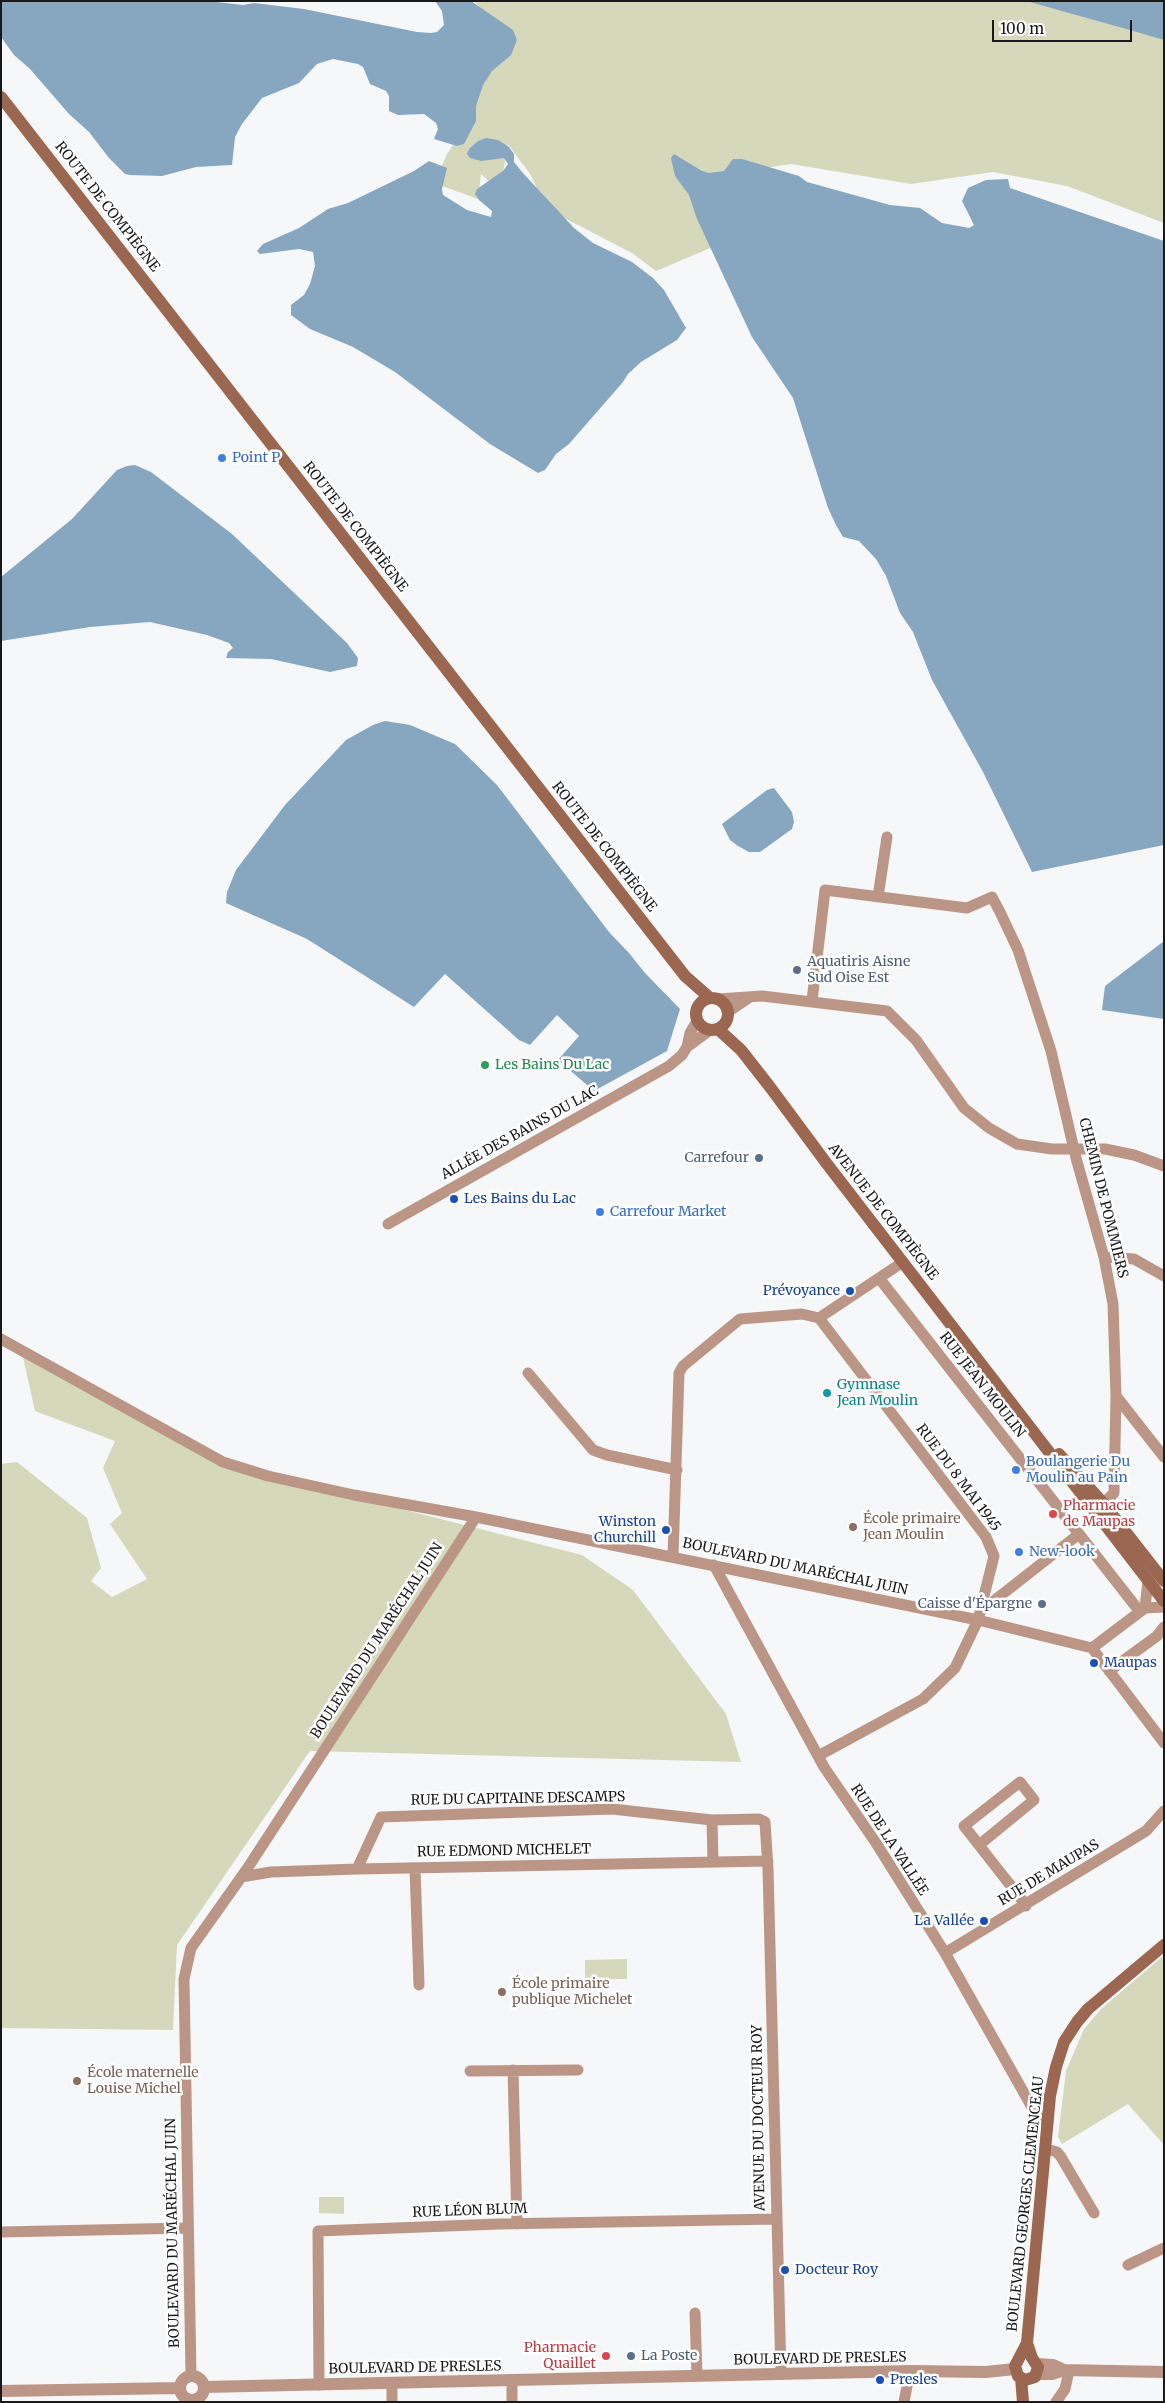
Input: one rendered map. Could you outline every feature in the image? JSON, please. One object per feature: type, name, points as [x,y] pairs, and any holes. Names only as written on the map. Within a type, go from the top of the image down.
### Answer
[{"type":"main road","name":"ROUTE DE COMPIÈGNE","points":[[1,97],[685,976]]},
{"type":"main road","points":[[685,976],[725,1004],[721,1023],[702,1027],[685,976]]},
{"type":"main road","points":[[697,1014],[702,1001],[714,998]]},
{"type":"main road","name":"AVENUE DE COMPIÈGNE","points":[[721,1023],[1003,1391],[1099,1507],[1164,1581]]},
{"type":"main road","name":"AVENUE DE COMPIÈGNE","points":[[1099,1507],[1164,1601]]},
{"type":"main road","name":"BOULEVARD GEORGES CLEMENCEAU","points":[[1027,2369],[1027,2343],[1048,2123],[1056,2066],[1064,2042],[1076,2022],[1088,2009],[1164,1945]]},
{"type":"main road","points":[[1024,2402],[1027,2369]]},
{"type":"street","points":[[812,1001],[825,890],[878,897],[886,837]]},
{"type":"street","name":"CHEMIN DE POMMIERS","points":[[878,897],[967,908],[992,897],[1018,950],[1051,1052],[1074,1150],[1104,1257],[1113,1304],[1116,1396],[1114,1493],[1099,1507]]},
{"type":"street","points":[[714,998],[762,996],[887,1011],[916,1040],[964,1108],[989,1128],[1017,1144],[1074,1150],[1105,1149],[1134,1155],[1164,1166]]},
{"type":"street","name":"ALLÉE DES BAINS DU LAC","points":[[388,1224],[669,1066],[688,1047],[721,1023],[750,997]]},
{"type":"street","name":"ALLÉE DES BAINS DU LAC","points":[[688,1047],[690,1033],[697,1014]]},
{"type":"street","points":[[1104,1257],[1134,1259],[1164,1276]]},
{"type":"street","points":[[672,1556],[677,1470],[679,1373],[682,1366],[740,1318],[802,1314],[819,1318],[903,1262]]},
{"type":"street","name":"RUE JEAN MOULIN","points":[[879,1278],[1079,1534],[1142,1610]]},
{"type":"street","name":"RUE DU 8 MAI 1945","points":[[819,1318],[986,1537],[994,1556],[980,1616]]},
{"type":"street","points":[[1,1339],[223,1462],[268,1476],[354,1495],[476,1517]]},
{"type":"street","points":[[528,1373],[592,1450],[677,1470]]},
{"type":"street","points":[[1116,1396],[1164,1457]]},
{"type":"street","name":"BOULEVARD DU MARÉCHAL JUIN","points":[[191,2376],[184,1978],[191,1948],[240,1877],[476,1517],[980,1616],[1092,1648]]},
{"type":"street","points":[[818,1756],[928,1695],[955,1668],[980,1616],[1079,1534]]},
{"type":"street","name":"RUE DE LA VALLÉE","points":[[714,1565],[818,1756],[876,1842],[944,1953],[1036,2116],[1048,2123]]},
{"type":"street","points":[[1142,1610],[1148,1580]]},
{"type":"street","points":[[1164,1607],[1142,1610],[1092,1648],[1164,1743]]},
{"type":"street","points":[[1110,1671],[1161,1632]]},
{"type":"street","points":[[979,1845],[1034,1800],[1020,1782],[964,1826],[1026,1906]]},
{"type":"street","name":"RUE DU CAPITAINE DESCAMPS","points":[[357,1869],[382,1817],[612,1810],[712,1820],[759,1819],[765,1822],[768,1861]]},
{"type":"street","name":"RUE DE MAUPAS","points":[[944,1953],[1026,1906],[1146,1832],[1164,1811]]},
{"type":"street","points":[[712,1820],[713,1862]]},
{"type":"street","name":"RUE EDMOND MICHELET","points":[[240,1877],[271,1872],[357,1869],[768,1861]]},
{"type":"street","name":"AVENUE DU DOCTEUR ROY","points":[[768,1861],[781,2374]]},
{"type":"street","points":[[415,1868],[419,1986]]},
{"type":"street","points":[[470,2070],[578,2070]]},
{"type":"street","points":[[513,2070],[517,2224]]},
{"type":"street","points":[[1046,2149],[1057,2152],[1061,2157],[1094,2213]]},
{"type":"street","name":"RUE LÉON BLUM","points":[[318,2385],[318,2231],[517,2224],[777,2219]]},
{"type":"street","points":[[1,2232],[188,2228]]},
{"type":"street","points":[[1128,2265],[1164,2248]]},
{"type":"street","points":[[695,2313],[696,2376]]},
{"type":"street","name":"BOULEVARD DE PRESLES","points":[[205,2387],[781,2374],[986,2372],[1027,2369],[1052,2374],[1066,2370],[1164,2372]]},
{"type":"street","points":[[1056,2402],[1065,2389],[1066,2370]]},
{"type":"street","points":[[904,2402],[910,2372]]},
{"type":"street","points":[[191,2376],[199,2377],[205,2387],[203,2394],[194,2400],[186,2398],[180,2388],[184,2378],[191,2376]]},
{"type":"street","points":[[512,2380],[512,2402]]},
{"type":"street","points":[[392,2383],[392,2402]]},
{"type":"street","points":[[1,2391],[180,2388]]},
{"type":"green space","points":[[475,1],[1164,1],[1164,223],[1067,186],[993,172],[911,184],[791,164],[689,179],[715,246],[656,271],[632,253],[547,209],[530,174],[508,144],[500,191],[481,174],[478,199],[434,183],[447,154],[469,121],[496,36]]},
{"type":"green space","points":[[23,1357],[209,1460],[582,1555],[633,1590],[726,1714],[741,1762],[310,1751],[177,1945],[173,2030],[1,2028],[1,1464],[17,1462],[87,1518],[101,1568],[91,1581],[112,1597],[147,1579],[110,1524],[122,1513],[103,1468],[115,1441],[35,1411]]},
{"type":"green space","points":[[1164,1955],[1164,2145],[1128,2104],[1062,2144],[1058,2137],[1066,2071],[1084,2029],[1101,2009]]},
{"type":"green space","points":[[627,1959],[627,1979],[585,1979],[585,1960]]},
{"type":"green space","points":[[319,2197],[344,2197],[344,2214],[319,2213]]},
{"type":"water","points":[[1,1],[208,1],[243,5],[254,3],[304,9],[417,32],[431,33],[437,32],[444,25],[442,11],[435,1],[471,1],[513,30],[517,40],[511,55],[492,71],[483,85],[476,106],[476,121],[464,144],[457,146],[434,139],[438,129],[436,123],[424,114],[398,115],[389,111],[389,96],[386,91],[370,84],[363,67],[358,64],[333,59],[317,64],[299,83],[262,98],[242,124],[235,137],[232,165],[196,167],[162,176],[130,175],[125,174],[109,158],[89,132],[69,114],[30,69],[14,55],[1,37]]},
{"type":"water","points":[[1026,1],[1164,1],[1164,40],[1130,30]]},
{"type":"water","points":[[486,138],[498,140],[509,147],[514,154],[514,162],[522,172],[574,228],[593,243],[632,262],[653,278],[664,290],[686,328],[677,340],[641,362],[628,374],[569,444],[556,454],[545,470],[538,473],[490,444],[395,372],[353,347],[310,329],[291,315],[291,305],[304,295],[310,284],[315,266],[313,252],[299,249],[260,254],[257,251],[263,244],[299,228],[328,209],[348,203],[414,171],[429,161],[447,168],[442,189],[443,195],[467,210],[491,217],[492,211],[475,194],[477,189],[503,171],[508,164],[504,158],[481,161],[470,158],[467,154],[469,149],[478,141]]},
{"type":"water","points":[[674,154],[702,171],[709,173],[724,171],[733,159],[742,159],[799,176],[807,182],[890,205],[920,208],[942,223],[969,228],[974,225],[962,201],[968,188],[986,180],[1008,179],[1010,188],[1164,241],[1164,845],[1032,872],[983,772],[932,680],[913,632],[900,613],[886,576],[876,559],[859,541],[843,537],[836,525],[828,508],[793,398],[752,337],[697,219],[689,195],[675,176],[671,158]]},
{"type":"water","points":[[135,465],[151,472],[232,534],[347,643],[358,658],[357,666],[330,672],[271,659],[226,658],[228,652],[233,648],[229,643],[207,635],[150,622],[90,627],[1,641],[1,577],[72,519],[117,470]]},
{"type":"water","points":[[385,721],[410,725],[455,744],[497,785],[609,932],[680,1009],[667,1051],[594,1091],[558,1060],[579,1036],[557,1015],[530,1045],[519,1040],[445,974],[414,1007],[307,939],[226,903],[227,892],[236,870],[285,805],[346,740],[373,725]]},
{"type":"water","points":[[774,788],[792,812],[794,822],[792,829],[760,852],[749,852],[730,840],[722,824],[767,790]]},
{"type":"water","points":[[1164,941],[1164,1019],[1102,1010],[1105,986]]},
{"type":"place","name":"Point P","points":[[222,458]]},
{"type":"place","name":"Aquatiris Aisne Sud Oise Est","points":[[797,970]]},
{"type":"place","name":"Les Bains Du Lac","points":[[485,1065]]},
{"type":"place","name":"Carrefour","points":[[759,1158]]},
{"type":"place","name":"Les Bains du Lac","points":[[454,1199]]},
{"type":"place","name":"Carrefour Market","points":[[600,1212]]},
{"type":"place","name":"Prévoyance","points":[[850,1291]]},
{"type":"place","name":"Gymnase Jean Moulin","points":[[827,1393]]},
{"type":"place","name":"Boulangerie Du Moulin au Pain","points":[[1016,1470]]},
{"type":"place","name":"Pharmacie de Maupas","points":[[1053,1514]]},
{"type":"place","name":"École primaire Jean Moulin","points":[[853,1527]]},
{"type":"place","name":"Winston Churchill","points":[[666,1530]]},
{"type":"place","name":"New-look","points":[[1019,1552]]},
{"type":"place","name":"Caisse d'Épargne","points":[[1042,1604]]},
{"type":"place","name":"Maupas","points":[[1094,1663]]},
{"type":"place","name":"La Vallée","points":[[984,1921]]},
{"type":"place","name":"École primaire publique Michelet","points":[[502,1992]]},
{"type":"place","name":"École maternelle Louise Michel","points":[[77,2081]]},
{"type":"place","name":"Docteur Roy","points":[[785,2270]]},
{"type":"place","name":"Pharmacie Quaillet","points":[[606,2356]]},
{"type":"place","name":"La Poste","points":[[631,2356]]},
{"type":"place","name":"Presles","points":[[880,2380]]}]
